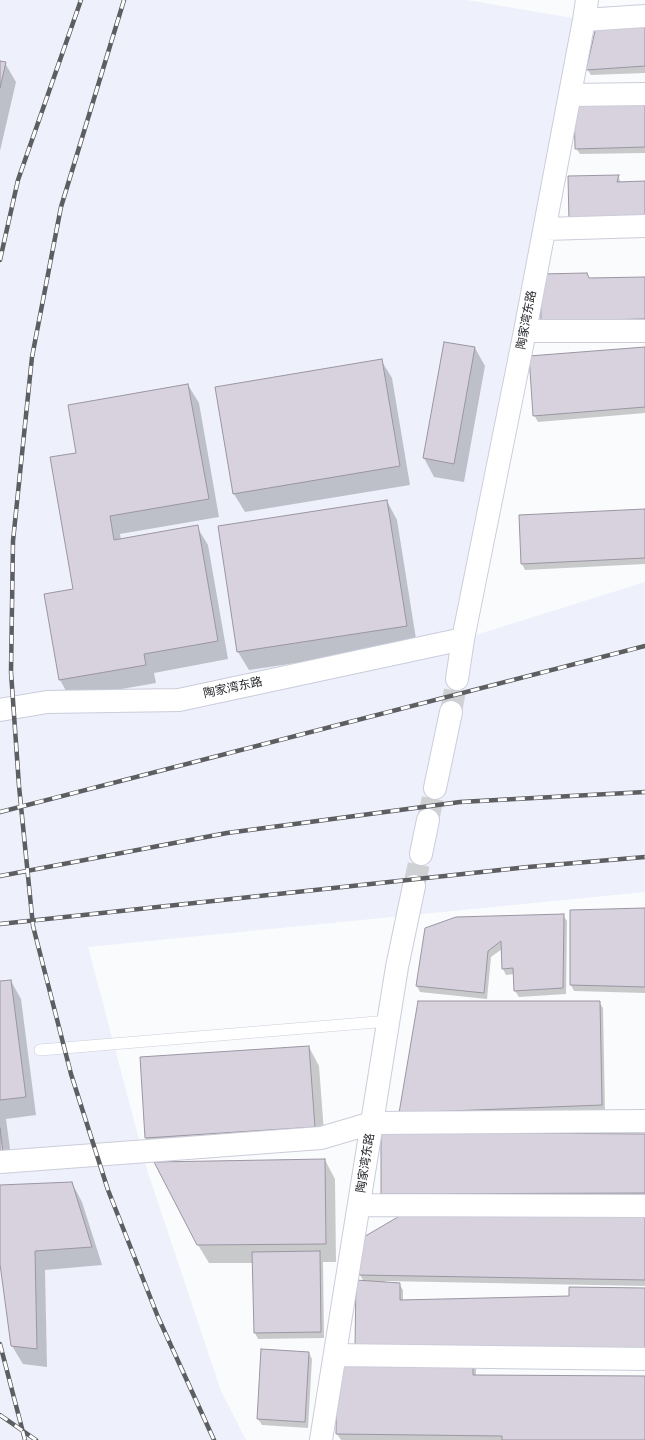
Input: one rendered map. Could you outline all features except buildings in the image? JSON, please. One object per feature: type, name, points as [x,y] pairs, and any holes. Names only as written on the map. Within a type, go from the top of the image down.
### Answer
[{"type":"street","points":[[586,10],[645,16]]},
{"type":"street","name":"陶家湾东路","points":[[457,678],[463,639],[545,229],[586,10]]},
{"type":"street","points":[[570,95],[645,94]]},
{"type":"street","points":[[545,229],[645,226]]},
{"type":"street","points":[[525,331],[645,331]]},
{"type":"street","name":"陶家湾东路","points":[[0,710],[47,702],[179,700],[463,639]]},
{"type":"street","points":[[435,788],[450,712]]},
{"type":"street","points":[[421,854],[428,820]]},
{"type":"street","name":"陶家湾东路","points":[[321,1440],[397,968],[414,886]]},
{"type":"street","points":[[0,1162],[321,1138],[372,1123],[645,1121]]},
{"type":"street","points":[[359,1205],[645,1206]]},
{"type":"street","points":[[335,1355],[645,1359]]},
{"type":"lane","points":[[40,1050],[389,1021]]},
{"type":"shaded area","points":[[0,0],[467,0],[584,20],[463,639],[645,582],[645,892],[88,947],[148,1173],[221,1391],[246,1440],[0,1440]]},
{"type":"tunnel","points":[[451,712],[457,679]]},
{"type":"tunnel","points":[[428,820],[435,788]]},
{"type":"tunnel","points":[[414,886],[421,854]]},
{"type":"railway","points":[[0,260],[18,180],[81,0]]},
{"type":"railway","points":[[124,0],[61,207],[32,357],[13,541],[11,672],[19,786],[33,926],[71,1074],[108,1190],[158,1317],[214,1440]]},
{"type":"railway","points":[[0,812],[645,646]]},
{"type":"railway","points":[[0,876],[227,833],[460,802],[645,792]]},
{"type":"railway","points":[[0,924],[528,867],[645,857]]},
{"type":"railway","points":[[0,1344],[25,1440]]},
{"type":"railway","points":[[0,1415],[36,1440]]}]
